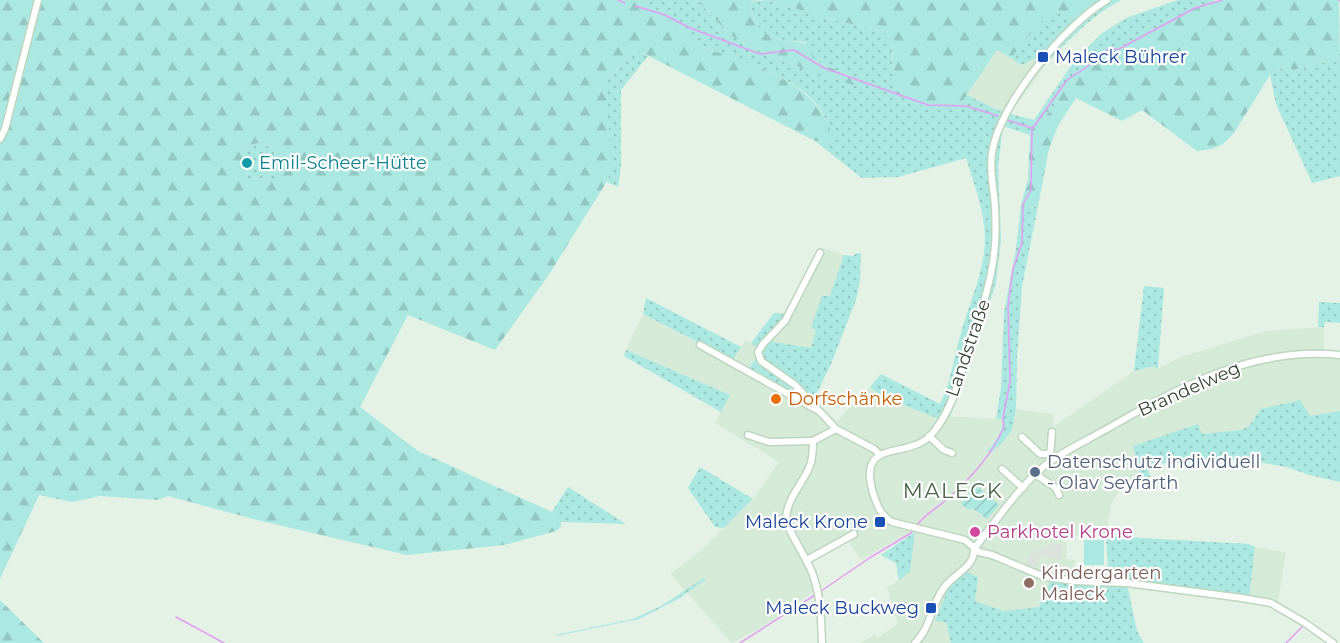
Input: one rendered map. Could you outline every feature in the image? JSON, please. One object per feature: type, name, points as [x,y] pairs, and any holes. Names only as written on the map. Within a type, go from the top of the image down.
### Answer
[{"type":"street","points":[[0,139],[5,129],[38,0]]},
{"type":"street","name":"Landstraße","points":[[929,436],[942,418],[956,391],[988,286],[996,231],[992,154],[999,127],[1017,95],[1045,59],[1081,19],[1107,0]]},
{"type":"street","points":[[820,253],[785,321],[758,352],[765,365],[795,385],[836,429],[874,449],[879,454]]},
{"type":"street","points":[[700,345],[774,387],[795,396],[814,410],[819,410]]},
{"type":"street","name":"Brandelweg","points":[[974,549],[1035,474],[1050,462],[1152,403],[1233,367],[1272,357],[1324,354],[1340,356]]},
{"type":"street","points":[[748,435],[769,442],[813,441],[836,429]]},
{"type":"street","points":[[1050,462],[1052,432]]},
{"type":"street","points":[[952,453],[944,450],[929,436],[912,447],[879,454],[872,465],[872,488],[878,509],[885,518],[904,527],[957,538],[971,544],[974,549],[1023,570],[1055,579],[1127,583],[1271,603],[1333,643]]},
{"type":"street","points":[[1022,437],[1040,454],[1050,454]]},
{"type":"street","points":[[813,441],[809,468],[791,502],[786,519],[787,526],[807,560],[820,600],[822,643]]},
{"type":"street","points":[[1002,469],[1023,488]]},
{"type":"street","points":[[1035,474],[1056,488],[1059,495]]},
{"type":"street","points":[[807,560],[854,534]]},
{"type":"street","points":[[917,642],[928,626],[941,592],[972,560],[974,549]]},
{"type":"shaded area","points":[[998,49],[1044,54],[1050,59],[1010,114],[967,95]]},
{"type":"shaded area","points":[[819,247],[844,255],[830,296],[822,296],[811,328],[816,330],[811,349],[774,342],[766,337],[783,318]]},
{"type":"shaded area","name":"MALECK","points":[[643,314],[732,360],[746,340],[758,347],[757,356],[748,369],[801,395],[806,390],[837,422],[870,387],[892,406],[896,402],[939,419],[940,416],[1002,419],[1002,429],[988,451],[1012,430],[1016,409],[1054,414],[1053,427],[1134,371],[1154,366],[1156,369],[1181,357],[1266,331],[1324,327],[1324,351],[1340,352],[1340,411],[1310,416],[1261,409],[1249,426],[1241,430],[1202,434],[1198,425],[1133,446],[1142,479],[1124,485],[1111,503],[1106,536],[1075,535],[1064,538],[1063,542],[1067,543],[1066,559],[1075,560],[1073,582],[1039,607],[1004,611],[975,601],[936,621],[946,621],[951,643],[859,643],[875,635],[878,638],[898,623],[887,587],[903,578],[915,533],[910,532],[861,560],[847,539],[810,561],[821,586],[764,626],[732,643],[670,574],[699,552],[751,502],[779,462],[715,423],[730,395],[626,350]]},
{"type":"shaded area","points":[[1050,543],[1063,545],[1061,560],[1045,556],[1038,559],[1032,573],[1023,570],[1031,552],[1044,549]]},
{"type":"shaded area","points":[[1255,547],[1286,552],[1277,607],[1249,599]]},
{"type":"green space","points":[[0,0],[645,0],[706,48],[766,70],[796,86],[819,109],[828,124],[834,142],[815,141],[639,51],[605,79],[611,160],[609,178],[550,273],[495,350],[408,315],[360,407],[418,451],[552,512],[561,522],[561,527],[556,531],[504,545],[407,555],[257,520],[168,496],[158,500],[100,496],[72,502],[39,495],[0,579]],"holes":[[[259,143],[274,148],[275,178],[248,179],[247,160],[242,152],[244,146]]]},
{"type":"green space","points":[[645,0],[697,0],[730,35],[753,48],[799,67],[856,78],[813,60],[805,42],[783,40],[767,35],[756,23],[750,2],[767,0],[834,20],[883,31],[892,41],[893,73],[960,105],[967,95],[1000,111],[1034,120],[1030,135],[1003,126],[998,166],[1001,239],[996,283],[950,417],[940,416],[939,419],[896,402],[892,406],[870,387],[881,374],[940,404],[944,396],[964,322],[980,275],[984,251],[983,219],[966,158],[898,177],[862,178],[815,141],[833,142],[824,116],[815,102],[803,91],[772,73],[699,44]]},
{"type":"green space","points":[[697,0],[758,0],[750,2],[754,19],[761,30],[773,37],[807,45],[812,49],[813,60],[856,78],[856,86],[799,67],[753,48],[730,35]]},
{"type":"green space","points":[[767,0],[1099,0],[1090,5],[1073,22],[1055,10],[1040,22],[1011,58],[997,50],[960,105],[935,111],[901,97],[894,86],[892,41],[883,31],[834,20]]},
{"type":"green space","points":[[1099,0],[1121,0],[1092,19],[1050,59],[1044,54],[1021,65],[1011,58],[1040,22],[1055,10],[1073,22],[1090,5]]},
{"type":"green space","points":[[1178,0],[1214,0],[1215,2],[1195,8],[1119,49],[1107,50],[1062,91],[1055,105],[1041,122],[1034,120],[1075,60],[1101,34],[1126,18]]},
{"type":"green space","points":[[1221,0],[1339,0],[1340,63],[1323,62],[1294,70],[1286,65],[1270,75],[1234,133],[1223,144],[1212,149],[1197,151],[1142,110],[1122,121],[1076,98],[1058,126],[1049,149],[1038,206],[1031,208],[1021,205],[1028,179],[1030,135],[1034,120],[1041,122],[1055,105],[1062,91],[1107,50],[1119,49],[1195,8]]},
{"type":"green space","points":[[639,51],[648,56],[621,90],[621,167],[618,187],[607,182],[609,178],[605,79]]},
{"type":"green space","points":[[1334,61],[1340,63],[1340,176],[1312,183],[1276,104],[1270,75],[1287,65],[1294,70],[1312,64]]},
{"type":"green space","points":[[259,143],[274,148],[275,178],[248,179],[247,160],[242,153],[244,146]]},
{"type":"green space","points":[[1021,205],[1031,208],[1038,206],[1022,286],[1016,409],[1012,430],[990,453],[987,451],[1002,428],[1002,419],[996,419],[1001,388],[1004,312],[1016,249]]},
{"type":"green space","points":[[861,253],[860,281],[856,300],[831,364],[814,399],[806,391],[801,395],[748,370],[757,356],[758,348],[751,343],[774,313],[786,314],[767,338],[774,342],[811,348],[816,330],[811,328],[822,296],[830,296],[844,255],[853,256]]},
{"type":"green space","points":[[1144,286],[1164,288],[1158,368],[1154,366],[1134,371]]},
{"type":"green space","points":[[646,298],[741,347],[733,360],[643,314]]},
{"type":"green space","points":[[1319,302],[1340,303],[1340,323],[1325,322],[1324,327],[1318,327]]},
{"type":"green space","points":[[626,350],[730,395],[721,412],[624,356]]},
{"type":"green space","points":[[1300,400],[1310,416],[1340,411],[1340,482],[1290,468],[1249,460],[1147,464],[1150,477],[1142,479],[1133,446],[1198,424],[1202,434],[1241,430],[1249,426],[1261,409]]},
{"type":"green space","points":[[700,467],[753,499],[724,528],[715,527],[688,488]]},
{"type":"green space","points":[[976,485],[999,505],[987,519],[972,508],[969,510],[961,504],[965,496]]},
{"type":"green space","points":[[568,487],[626,524],[561,522],[552,512]]},
{"type":"green space","points":[[915,532],[910,571],[899,581],[896,563],[881,555]]},
{"type":"green space","points":[[1106,536],[1249,544],[1255,547],[1249,599],[1127,584],[1137,631],[1144,643],[951,643],[946,622],[935,621],[948,589],[966,572],[978,577],[975,601],[1004,611],[1039,607],[1051,580],[1109,582]]},
{"type":"green space","points":[[1084,540],[1104,540],[1104,565],[1084,565]]},
{"type":"green space","points":[[704,578],[706,579],[678,599],[639,619],[555,636],[633,619],[661,606]]},
{"type":"green space","points":[[0,600],[44,643],[0,643]]},
{"type":"waterway","points":[[618,0],[625,3]]},
{"type":"waterway","points":[[917,525],[971,476],[993,448],[1004,427],[1003,418],[1010,381],[1008,307],[1013,269],[1022,243],[1023,204],[1031,190],[1032,129],[1067,80],[1107,50],[1119,49],[1195,8],[1222,0]]},
{"type":"waterway","points":[[635,6],[665,15],[690,28],[760,54],[794,50],[824,68],[928,105],[966,106],[998,116]]},
{"type":"waterway","points":[[1007,120],[1032,128]]},
{"type":"waterway","points":[[821,591],[914,529]]},
{"type":"waterway","points":[[740,643],[815,595]]},
{"type":"waterway","points":[[176,617],[224,643]]},
{"type":"waterway","points":[[1286,643],[1303,626]]},
{"type":"place","name":"Maleck Bührer","points":[[1043,57]]},
{"type":"place","name":"Emil-Scheer-Hütte","points":[[247,163]]},
{"type":"place","name":"Dorfschänke","points":[[776,399]]},
{"type":"place","name":"Datenschutz individuell - Olav Seyfarth","points":[[1035,472]]},
{"type":"place","name":"Maleck Krone","points":[[880,522]]},
{"type":"place","name":"Parkhotel Krone","points":[[975,532]]},
{"type":"place","name":"Kindergarten Maleck","points":[[1029,583]]},
{"type":"place","name":"Maleck Buckweg","points":[[931,608]]},
{"type":"district","name":"MALECK","points":[[953,490]]}]
